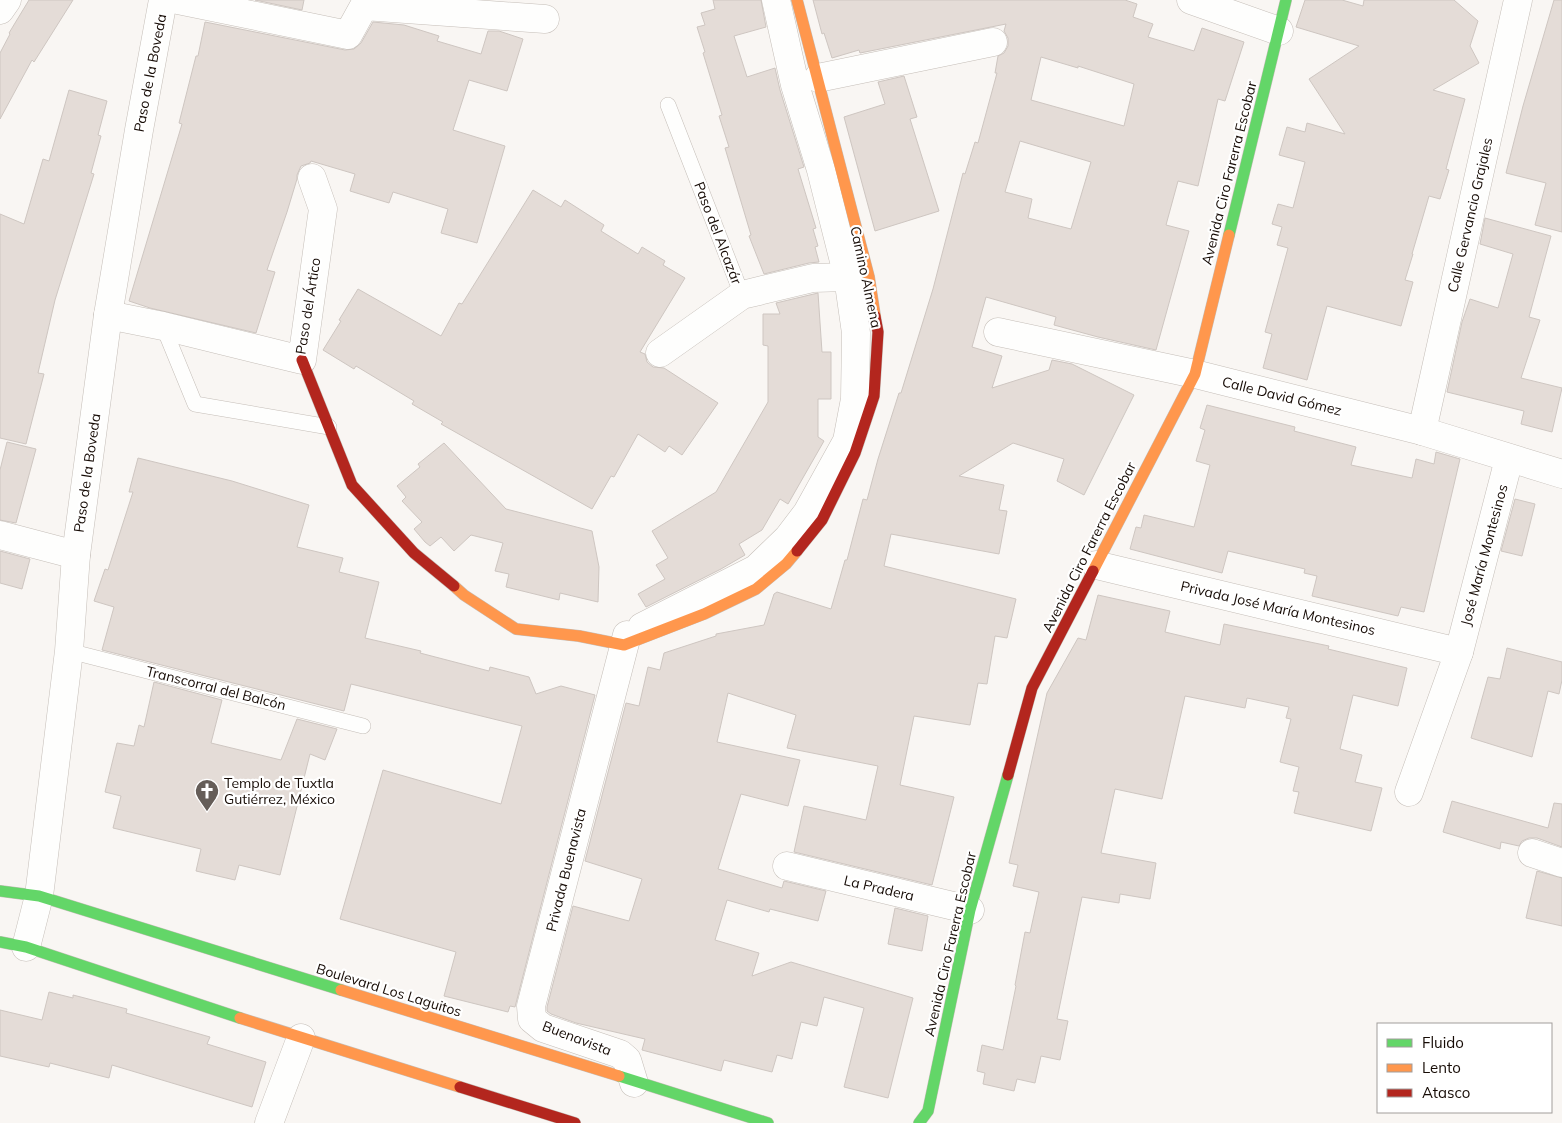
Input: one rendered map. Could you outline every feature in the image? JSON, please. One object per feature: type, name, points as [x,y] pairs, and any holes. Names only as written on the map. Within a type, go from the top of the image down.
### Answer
[{"type":"street","points":[[0,10],[7,0]]},
{"type":"street","name":"Paso de la Boveda","points":[[26,947],[39,896],[69,651],[76,555],[108,315],[163,0]]},
{"type":"street","points":[[178,0],[348,35],[364,6],[536,9]]},
{"type":"street","name":"Camino Almena","points":[[625,640],[756,569],[788,538],[807,513],[847,441],[855,399],[856,333],[848,277],[796,85],[776,0]]},
{"type":"street","name":"Camino Almena","points":[[625,640],[704,614],[756,589],[786,564],[822,520],[855,453],[874,396],[878,332],[869,276],[797,0]]},
{"type":"street","points":[[1191,0],[1279,31]]},
{"type":"street","name":"Avenida Ciro Farerra Escobar","points":[[919,1123],[928,1111],[970,910],[1032,688],[1194,374],[1286,0]]},
{"type":"street","name":"Calle Gervancio Grajales","points":[[1422,431],[1518,0]]},
{"type":"street","points":[[818,78],[993,42]]},
{"type":"street","name":"Paso del Ártico","points":[[108,315],[164,326],[302,360],[324,209],[312,178]]},
{"type":"street","points":[[742,295],[813,278],[848,277]]},
{"type":"street","name":"Paso del Alcazár","points":[[660,353],[742,295]]},
{"type":"street","name":"Calle David Gómez","points":[[998,332],[1194,374],[1422,431],[1562,474]]},
{"type":"street","points":[[302,360],[352,485],[414,552],[464,595],[516,629],[625,640]]},
{"type":"street","name":"José María Montesinos","points":[[1409,792],[1459,652],[1509,459]]},
{"type":"street","points":[[0,535],[76,555]]},
{"type":"street","name":"Privada José María Montesinos","points":[[1096,565],[1459,652]]},
{"type":"street","name":"Privada Buenavista","points":[[532,1019],[531,1006],[625,640]]},
{"type":"street","points":[[1532,853],[1562,863]]},
{"type":"street","name":"La Pradera","points":[[787,866],[970,910]]},
{"type":"street","name":"Boulevard Los Laguitos","points":[[0,890],[39,896],[634,1083],[768,1123]]},
{"type":"street","points":[[0,942],[26,947],[301,1038],[575,1123]]},
{"type":"street","name":"Buenavista","points":[[532,1019],[543,1028],[620,1054],[627,1060],[634,1083]]},
{"type":"street","points":[[269,1123],[301,1038]]},
{"type":"street","points":[[928,1111],[932,1123]]},
{"type":"lane","name":"Paso del Alcazár","points":[[668,106],[742,295]]},
{"type":"lane","points":[[164,326],[195,404],[329,427]]},
{"type":"lane","name":"Transcorral del Balcón","points":[[69,651],[364,726]]},
{"type":"building","points":[[29,0],[73,0],[34,62],[32,60],[0,119],[0,53],[9,33]]},
{"type":"building","points":[[255,0],[304,0],[302,10]]},
{"type":"building","points":[[713,0],[761,0],[766,27],[734,36],[747,77],[775,68],[804,167],[798,169],[816,228],[813,229],[818,246],[815,247],[819,262],[764,274],[749,236],[751,235],[725,148],[729,147],[719,116],[722,115],[697,27],[705,25],[701,13],[715,9]]},
{"type":"building","points":[[813,0],[1125,0],[1137,4],[1133,17],[1153,24],[1148,37],[1194,51],[1202,28],[1244,42],[1225,101],[1218,99],[1198,186],[1178,181],[1166,225],[1189,231],[1156,350],[1054,325],[1056,317],[986,297],[972,347],[1002,356],[992,388],[1049,370],[1052,360],[1072,364],[1134,395],[1084,495],[1057,481],[1064,459],[1013,443],[959,476],[1004,485],[999,510],[1007,511],[999,554],[891,534],[884,566],[1016,599],[1007,638],[995,636],[987,684],[978,683],[970,725],[914,716],[900,785],[954,797],[932,885],[794,852],[804,806],[866,820],[878,766],[787,748],[796,715],[728,693],[717,742],[800,760],[788,806],[741,794],[718,869],[782,888],[784,881],[826,891],[818,921],[770,909],[769,912],[727,900],[715,940],[759,953],[752,976],[791,962],[913,998],[888,1098],[844,1087],[864,1008],[824,997],[817,1026],[801,1022],[792,1059],[777,1055],[772,1072],[724,1060],[721,1071],[642,1050],[645,1039],[576,1023],[547,1011],[573,906],[629,921],[642,879],[585,861],[626,703],[639,706],[648,667],[660,670],[664,653],[716,636],[716,634],[764,625],[774,594],[777,592],[831,609],[845,560],[847,560],[863,499],[867,500],[878,459],[899,393],[901,393],[933,289],[963,173],[965,174],[975,142],[978,143],[997,73],[995,73],[998,56],[1004,53],[1008,46],[1008,38],[1004,31],[1006,24],[860,53],[859,50],[832,58],[824,33],[822,34]],"holes":[[[1041,57],[1078,68],[1078,66],[1134,84],[1124,126],[1031,100]],[[1020,141],[1091,162],[1071,229],[1028,218],[1032,199],[1005,192]]]},
{"type":"building","points":[[1305,0],[1342,0],[1363,6],[1364,0],[1454,0],[1478,21],[1470,46],[1479,63],[1433,90],[1465,99],[1446,169],[1449,170],[1440,199],[1429,196],[1412,254],[1405,280],[1413,282],[1401,326],[1327,306],[1307,380],[1263,368],[1272,334],[1265,332],[1288,248],[1277,245],[1282,227],[1272,224],[1278,204],[1293,208],[1305,162],[1279,155],[1287,127],[1305,132],[1307,123],[1345,134],[1309,79],[1359,46],[1296,27]]},
{"type":"building","points":[[1554,0],[1562,0],[1562,232],[1535,225],[1546,183],[1506,173],[1523,106]]},
{"type":"building","points":[[205,22],[345,50],[354,49],[361,43],[373,22],[404,25],[439,36],[437,41],[481,54],[488,31],[499,31],[523,39],[507,91],[469,80],[453,130],[505,146],[477,243],[441,233],[448,209],[393,192],[389,203],[350,191],[355,174],[311,161],[301,166],[297,175],[287,212],[267,270],[275,272],[256,333],[150,308],[129,301],[182,124],[179,123],[196,56],[198,56]]},
{"type":"building","points":[[904,76],[917,117],[910,119],[939,211],[875,231],[844,117],[885,104],[878,82]]},
{"type":"building","points":[[69,90],[107,101],[98,135],[101,136],[91,173],[94,174],[55,300],[38,373],[44,374],[26,444],[0,438],[0,214],[24,224],[43,159],[49,161]]},
{"type":"building","points":[[533,190],[561,207],[565,200],[604,225],[601,231],[638,254],[642,247],[665,261],[663,265],[685,278],[640,352],[645,354],[647,362],[653,367],[664,368],[718,403],[682,455],[669,446],[665,452],[638,434],[614,477],[611,476],[592,509],[441,424],[443,422],[412,404],[414,401],[356,366],[354,369],[323,350],[358,289],[441,336],[459,303],[462,304]]},
{"type":"building","points":[[1485,218],[1551,236],[1529,317],[1540,320],[1521,378],[1562,388],[1552,432],[1521,424],[1524,411],[1447,392],[1462,322],[1470,299],[1498,308],[1513,254],[1480,244]]},
{"type":"building","points":[[818,293],[822,352],[831,352],[831,399],[818,399],[818,437],[824,441],[788,504],[780,499],[762,530],[739,544],[745,555],[646,607],[638,594],[665,579],[656,565],[668,558],[652,531],[716,492],[768,402],[768,346],[763,345],[763,314],[780,314],[776,303]]},
{"type":"building","points":[[1207,405],[1295,427],[1294,431],[1356,447],[1351,465],[1412,478],[1416,459],[1434,464],[1436,452],[1460,459],[1424,612],[1401,607],[1398,616],[1312,596],[1317,576],[1304,573],[1305,569],[1228,551],[1222,573],[1130,549],[1136,527],[1141,528],[1144,515],[1194,527],[1210,465],[1196,461],[1205,430],[1200,428]]},
{"type":"building","points":[[7,442],[36,449],[16,523],[0,520],[0,470]]},
{"type":"building","points":[[444,443],[506,509],[592,531],[599,567],[598,602],[560,593],[559,600],[506,587],[509,574],[495,571],[503,543],[471,535],[454,551],[441,537],[430,546],[425,542],[414,529],[422,522],[402,501],[406,497],[397,486],[420,467],[418,464]]},
{"type":"building","points":[[138,458],[232,481],[309,505],[297,547],[343,558],[339,572],[379,582],[365,638],[421,651],[420,653],[489,671],[490,667],[529,677],[536,694],[561,686],[595,695],[515,1007],[510,1006],[508,1012],[444,996],[456,952],[340,919],[383,770],[501,804],[522,726],[351,684],[344,711],[102,650],[114,607],[94,601],[105,569],[108,570],[133,492],[129,492]]},
{"type":"building","points":[[1515,499],[1535,504],[1522,556],[1501,551]]},
{"type":"building","points":[[0,551],[30,559],[22,589],[0,583]]},
{"type":"building","points":[[1098,595],[1170,611],[1165,632],[1220,645],[1224,624],[1329,646],[1328,649],[1407,668],[1398,706],[1353,695],[1340,749],[1362,755],[1355,782],[1382,788],[1371,831],[1294,813],[1299,792],[1293,791],[1299,767],[1280,762],[1291,719],[1286,718],[1289,707],[1247,698],[1245,708],[1185,696],[1162,799],[1115,789],[1101,853],[1156,863],[1150,899],[1120,894],[1119,903],[1082,897],[1057,1019],[1068,1021],[1060,1060],[1041,1056],[1035,1083],[1017,1079],[1014,1091],[983,1084],[985,1073],[977,1071],[982,1045],[1003,1050],[1025,932],[1030,933],[1039,892],[1013,886],[1018,865],[1009,863],[1047,693],[1078,638],[1086,640]]},
{"type":"building","points":[[1507,648],[1562,662],[1562,680],[1559,694],[1548,691],[1532,757],[1471,738],[1488,677],[1500,679]]},
{"type":"building","name":"Templo de Tuxtla Gutiérrez, México","points":[[154,682],[222,700],[211,743],[281,760],[297,719],[337,729],[325,760],[310,754],[280,875],[239,865],[235,880],[196,871],[201,849],[113,828],[121,796],[105,792],[117,743],[134,746],[139,725],[144,727]]},
{"type":"building","points":[[1452,801],[1548,828],[1554,803],[1562,804],[1562,847],[1537,838],[1529,838],[1522,841],[1519,846],[1501,842],[1500,849],[1443,832]]},
{"type":"building","points":[[1537,871],[1562,878],[1562,926],[1526,918]]},
{"type":"building","points":[[895,908],[928,916],[922,951],[888,944]]},
{"type":"building","points":[[49,992],[73,998],[73,995],[127,1009],[126,1013],[210,1037],[207,1044],[266,1062],[252,1107],[112,1065],[109,1078],[50,1063],[49,1067],[0,1056],[0,1010],[42,1020]]},
{"type":"traffic: fast","points":[[1229,235],[1286,0]]},
{"type":"traffic: fast","points":[[919,1123],[928,1111],[970,910],[1008,775]]},
{"type":"traffic: fast","points":[[0,891],[39,896],[341,990]]},
{"type":"traffic: fast","points":[[0,942],[26,947],[240,1018]]},
{"type":"traffic: fast","points":[[619,1076],[768,1123]]},
{"type":"traffic: slow","points":[[797,0],[869,277],[875,316]]},
{"type":"traffic: slow","points":[[1093,571],[1195,374],[1229,235]]},
{"type":"traffic: slow","points":[[454,586],[464,595],[516,629],[579,636],[624,645],[704,614],[756,589],[786,564],[797,551]]},
{"type":"traffic: slow","points":[[341,990],[619,1076]]},
{"type":"traffic: slow","points":[[240,1018],[460,1087]]},
{"type":"traffic: jam","points":[[797,551],[822,520],[855,453],[874,396],[878,332],[875,316]]},
{"type":"traffic: jam","points":[[302,360],[352,485],[414,553],[454,586]]},
{"type":"traffic: jam","points":[[1008,775],[1032,688],[1093,571]]},
{"type":"traffic: jam","points":[[460,1087],[575,1123]]},
{"type":"place","name":"Templo de Tuxtla Gutiérrez, México","points":[[207,812]]}]
